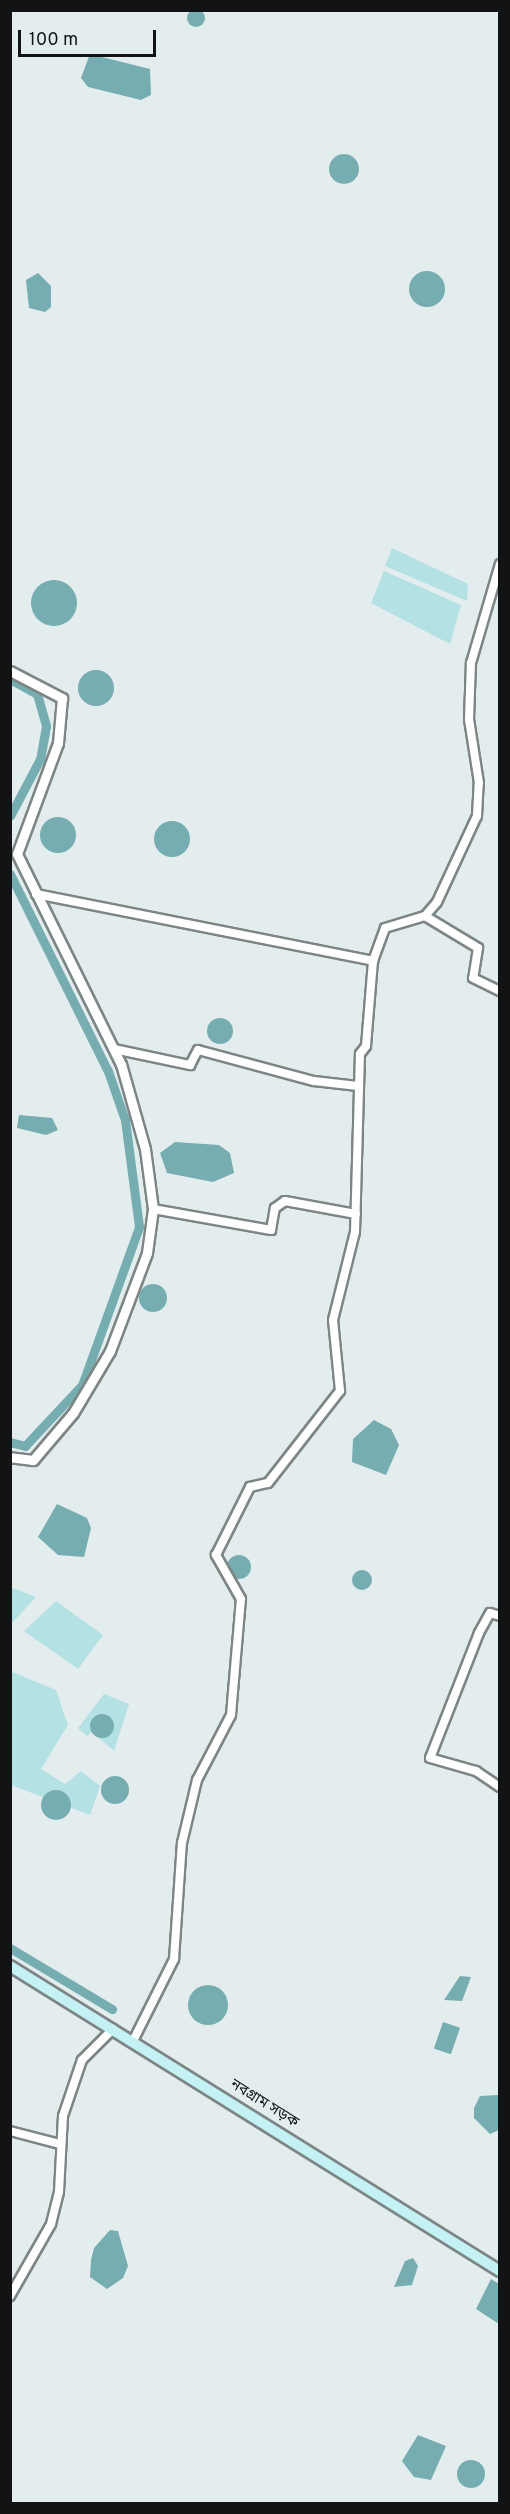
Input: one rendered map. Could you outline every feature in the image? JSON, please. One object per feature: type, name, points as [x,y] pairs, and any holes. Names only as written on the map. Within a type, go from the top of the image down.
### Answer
[{"type":"main road","name":"নবগ্রাম সড়ক","points":[[10,1966],[500,2271]]},
{"type":"street","points":[[133,2041],[174,1959],[182,1843],[197,1780],[231,1715],[241,1599],[216,1555],[250,1487],[268,1483],[340,1391],[333,1320],[356,1214],[358,1086],[373,961],[385,928],[425,916],[447,883],[480,806],[469,719],[471,663],[500,564]]},
{"type":"street","points":[[10,671],[45,685],[62,698],[64,708],[51,764],[17,843],[17,854],[114,1049],[137,1111],[153,1209],[147,1252],[110,1351],[73,1413],[33,1460],[10,1457]]},
{"type":"street","points":[[36,894],[373,961]]},
{"type":"street","points":[[425,916],[478,948],[473,978],[500,991]]},
{"type":"street","points":[[114,1049],[190,1065],[198,1050],[314,1081],[358,1086]]},
{"type":"street","points":[[153,1209],[271,1230],[275,1208],[285,1201],[356,1214]]},
{"type":"street","points":[[500,1616],[489,1613],[479,1633],[430,1758],[476,1771],[500,1787]]},
{"type":"street","points":[[10,2296],[51,2224],[59,2192],[63,2116],[82,2061],[113,2029]]},
{"type":"street","points":[[10,2131],[60,2144]]},
{"type":"shaded area","points":[[192,9],[200,9],[205,14],[203,25],[192,27],[187,22],[187,14]]},
{"type":"shaded area","points":[[90,54],[150,69],[151,95],[141,100],[88,87],[81,78]]},
{"type":"shaded area","points":[[344,154],[350,155],[358,163],[358,175],[350,183],[344,184],[338,183],[330,175],[329,169],[330,163],[338,155]]},
{"type":"shaded area","points":[[427,271],[440,276],[445,289],[440,302],[427,307],[414,302],[409,289],[414,276]]},
{"type":"shaded area","points":[[38,273],[51,286],[51,307],[45,312],[29,308],[26,280]]},
{"type":"shaded area","points":[[392,548],[468,584],[467,601],[385,566]]},
{"type":"shaded area","points":[[384,571],[461,605],[450,644],[371,603]]},
{"type":"shaded area","points":[[54,580],[70,587],[77,603],[70,619],[54,626],[38,619],[31,603],[38,587]]},
{"type":"shaded area","points":[[96,670],[109,675],[114,688],[109,701],[96,706],[83,701],[78,688],[83,675]]},
{"type":"shaded area","points":[[58,817],[71,822],[76,835],[71,848],[58,853],[45,848],[40,835],[45,822]]},
{"type":"shaded area","points":[[172,821],[185,826],[190,839],[185,852],[172,857],[159,852],[154,839],[159,826]]},
{"type":"shaded area","points":[[220,1018],[229,1022],[233,1031],[229,1040],[220,1044],[211,1040],[207,1031],[211,1022]]},
{"type":"shaded area","points":[[19,1115],[52,1118],[58,1130],[46,1135],[17,1128]]},
{"type":"shaded area","points":[[175,1142],[219,1145],[230,1153],[234,1173],[213,1182],[167,1173],[160,1153]]},
{"type":"shaded area","points":[[153,1284],[163,1288],[167,1298],[163,1308],[153,1312],[143,1308],[139,1298],[143,1288]]},
{"type":"shaded area","points":[[374,1420],[391,1429],[399,1445],[386,1475],[352,1462],[353,1439]]},
{"type":"shaded area","points":[[57,1504],[87,1518],[91,1528],[84,1557],[58,1555],[38,1537]]},
{"type":"shaded area","points":[[239,1555],[247,1559],[251,1567],[247,1575],[239,1579],[231,1575],[227,1567],[231,1559]]},
{"type":"shaded area","points":[[362,1570],[369,1573],[372,1580],[369,1587],[362,1590],[355,1587],[352,1580],[355,1573]]},
{"type":"shaded area","points":[[10,1587],[36,1597],[11,1624],[10,1624]]},
{"type":"shaded area","points":[[56,1601],[103,1635],[78,1669],[24,1631]]},
{"type":"shaded area","points":[[10,1671],[56,1690],[68,1725],[41,1769],[65,1784],[81,1771],[100,1786],[90,1815],[11,1785]]},
{"type":"shaded area","points":[[104,1694],[129,1704],[114,1751],[92,1732],[87,1736],[78,1728]]},
{"type":"shaded area","points":[[102,1714],[107,1715],[113,1721],[113,1731],[107,1737],[102,1738],[97,1737],[91,1731],[90,1726],[91,1721],[97,1715]]},
{"type":"shaded area","points":[[115,1776],[125,1780],[129,1790],[125,1800],[115,1804],[105,1800],[101,1790],[105,1780]]},
{"type":"shaded area","points":[[56,1790],[62,1791],[70,1799],[70,1811],[62,1819],[56,1820],[50,1819],[42,1811],[41,1805],[42,1799],[50,1791]]},
{"type":"shaded area","points":[[460,1976],[471,1977],[462,2001],[444,2000]]},
{"type":"shaded area","points":[[208,1985],[222,1991],[228,2005],[222,2019],[208,2025],[194,2019],[188,2005],[194,1991]]},
{"type":"shaded area","points":[[443,2022],[460,2028],[451,2054],[434,2048]]},
{"type":"shaded area","points":[[499,2095],[499,2130],[490,2134],[474,2118],[474,2108],[480,2096]]},
{"type":"shaded area","points":[[110,2230],[118,2231],[128,2266],[123,2278],[107,2289],[90,2277],[94,2248]]},
{"type":"shaded area","points":[[413,2258],[418,2266],[412,2285],[394,2287],[405,2261]]},
{"type":"shaded area","points":[[491,2279],[499,2284],[499,2324],[476,2309]]},
{"type":"shaded area","points":[[418,2435],[446,2446],[431,2480],[414,2477],[402,2461]]},
{"type":"shaded area","points":[[471,2460],[481,2464],[485,2474],[481,2484],[471,2488],[461,2484],[457,2474],[461,2464]]},
{"type":"waterway","points":[[10,679],[37,694],[46,726],[40,759],[10,816]]},
{"type":"waterway","points":[[10,874],[108,1071],[125,1120],[139,1227],[82,1385],[25,1446],[10,1442]]},
{"type":"waterway","points":[[10,1948],[112,2009]]}]
